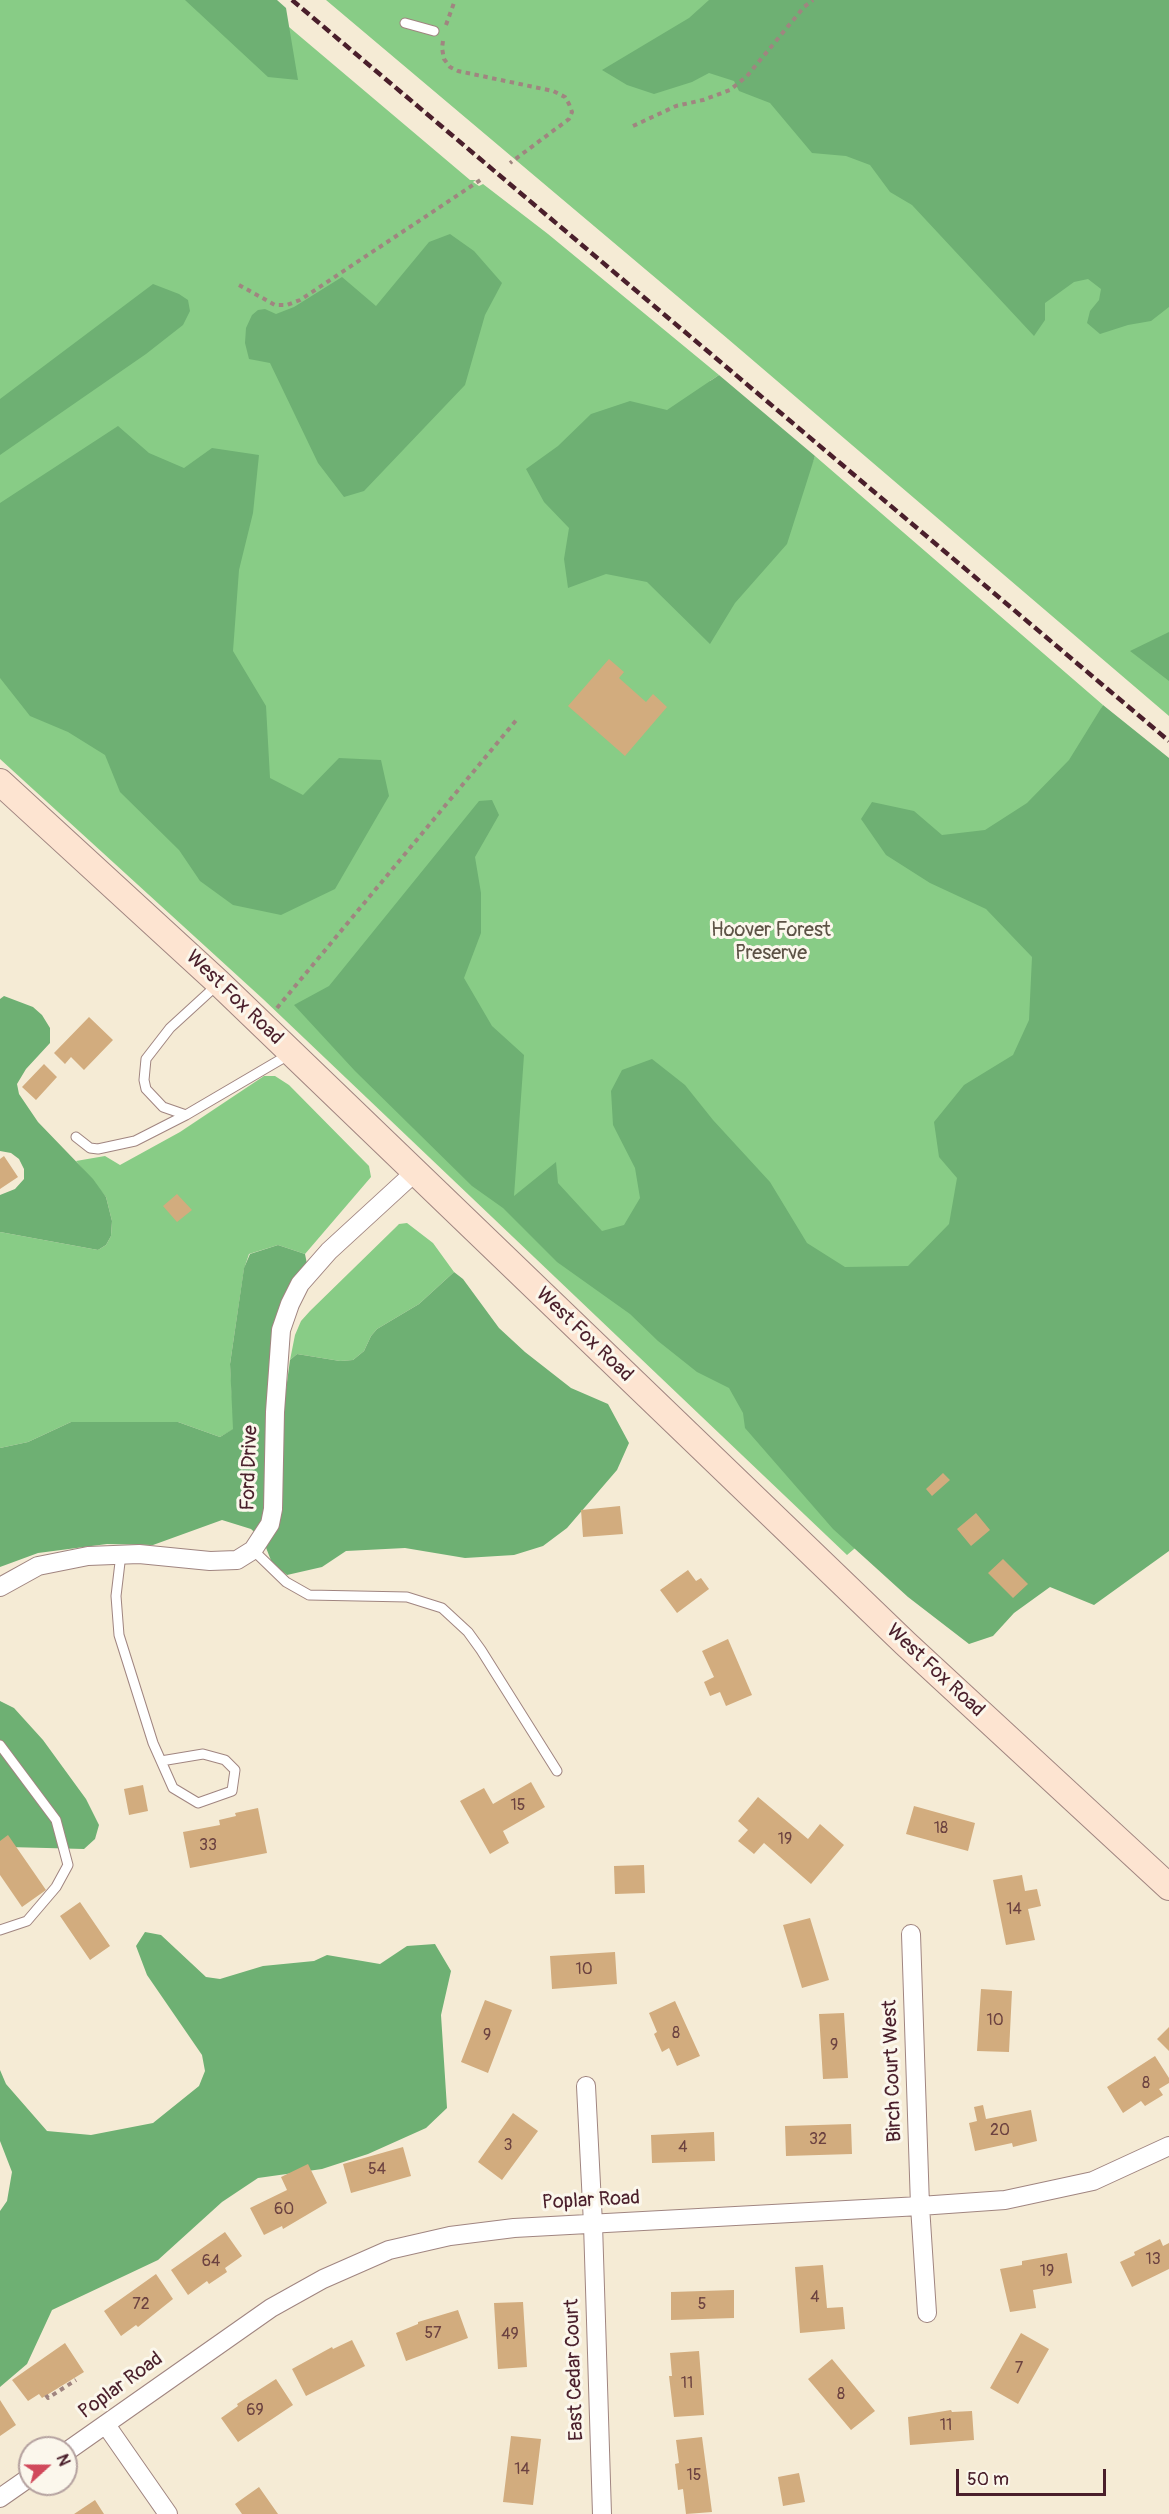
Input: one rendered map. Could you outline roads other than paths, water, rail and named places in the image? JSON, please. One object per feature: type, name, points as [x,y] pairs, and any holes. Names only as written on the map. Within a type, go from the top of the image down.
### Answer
[{"type":"street","name":"West Fox Road","points":[[0,782],[219,982],[414,1173],[906,1644],[1169,1887]]},
{"type":"street","name":"Ford Drive","points":[[253,1550],[270,1524],[273,1509],[275,1412],[281,1330],[290,1304],[300,1284],[329,1251],[414,1173]]},
{"type":"street","points":[[0,1587],[38,1566],[88,1556],[121,1554],[237,1560],[253,1550]]},
{"type":"street","name":"Birch Court West","points":[[911,1934],[920,2206],[927,2313]]},
{"type":"street","name":"East Cedar Court","points":[[586,2086],[593,2224],[602,2514]]},
{"type":"street","name":"Poplar Road","points":[[78,2444],[271,2308],[323,2279],[389,2250],[450,2236],[514,2228],[1005,2200],[1093,2181],[1169,2146]]},
{"type":"street","points":[[106,2425],[168,2514]]},
{"type":"street","points":[[0,2498],[18,2485]]},
{"type":"lane","points":[[405,23],[434,31]]},
{"type":"lane","points":[[186,1115],[163,1107],[146,1089],[144,1080],[146,1059],[170,1028],[219,982]]},
{"type":"lane","points":[[76,1137],[90,1148],[110,1148],[145,1137],[292,1053]]},
{"type":"lane","points":[[253,1550],[286,1582],[309,1595],[407,1597],[442,1608],[455,1618],[482,1650],[557,1771]]},
{"type":"lane","points":[[121,1554],[116,1596],[119,1635],[153,1743],[161,1761],[173,1788],[198,1803],[232,1791],[235,1770],[225,1760],[203,1754],[161,1761]]},
{"type":"lane","points":[[0,1745],[56,1820],[68,1864],[56,1887],[27,1921],[0,1930]]},
{"type":"railway","points":[[292,0],[1169,741]]},
{"type":"park label","name":"Hoover Forest Preserve","points":[[771,942]]}]
